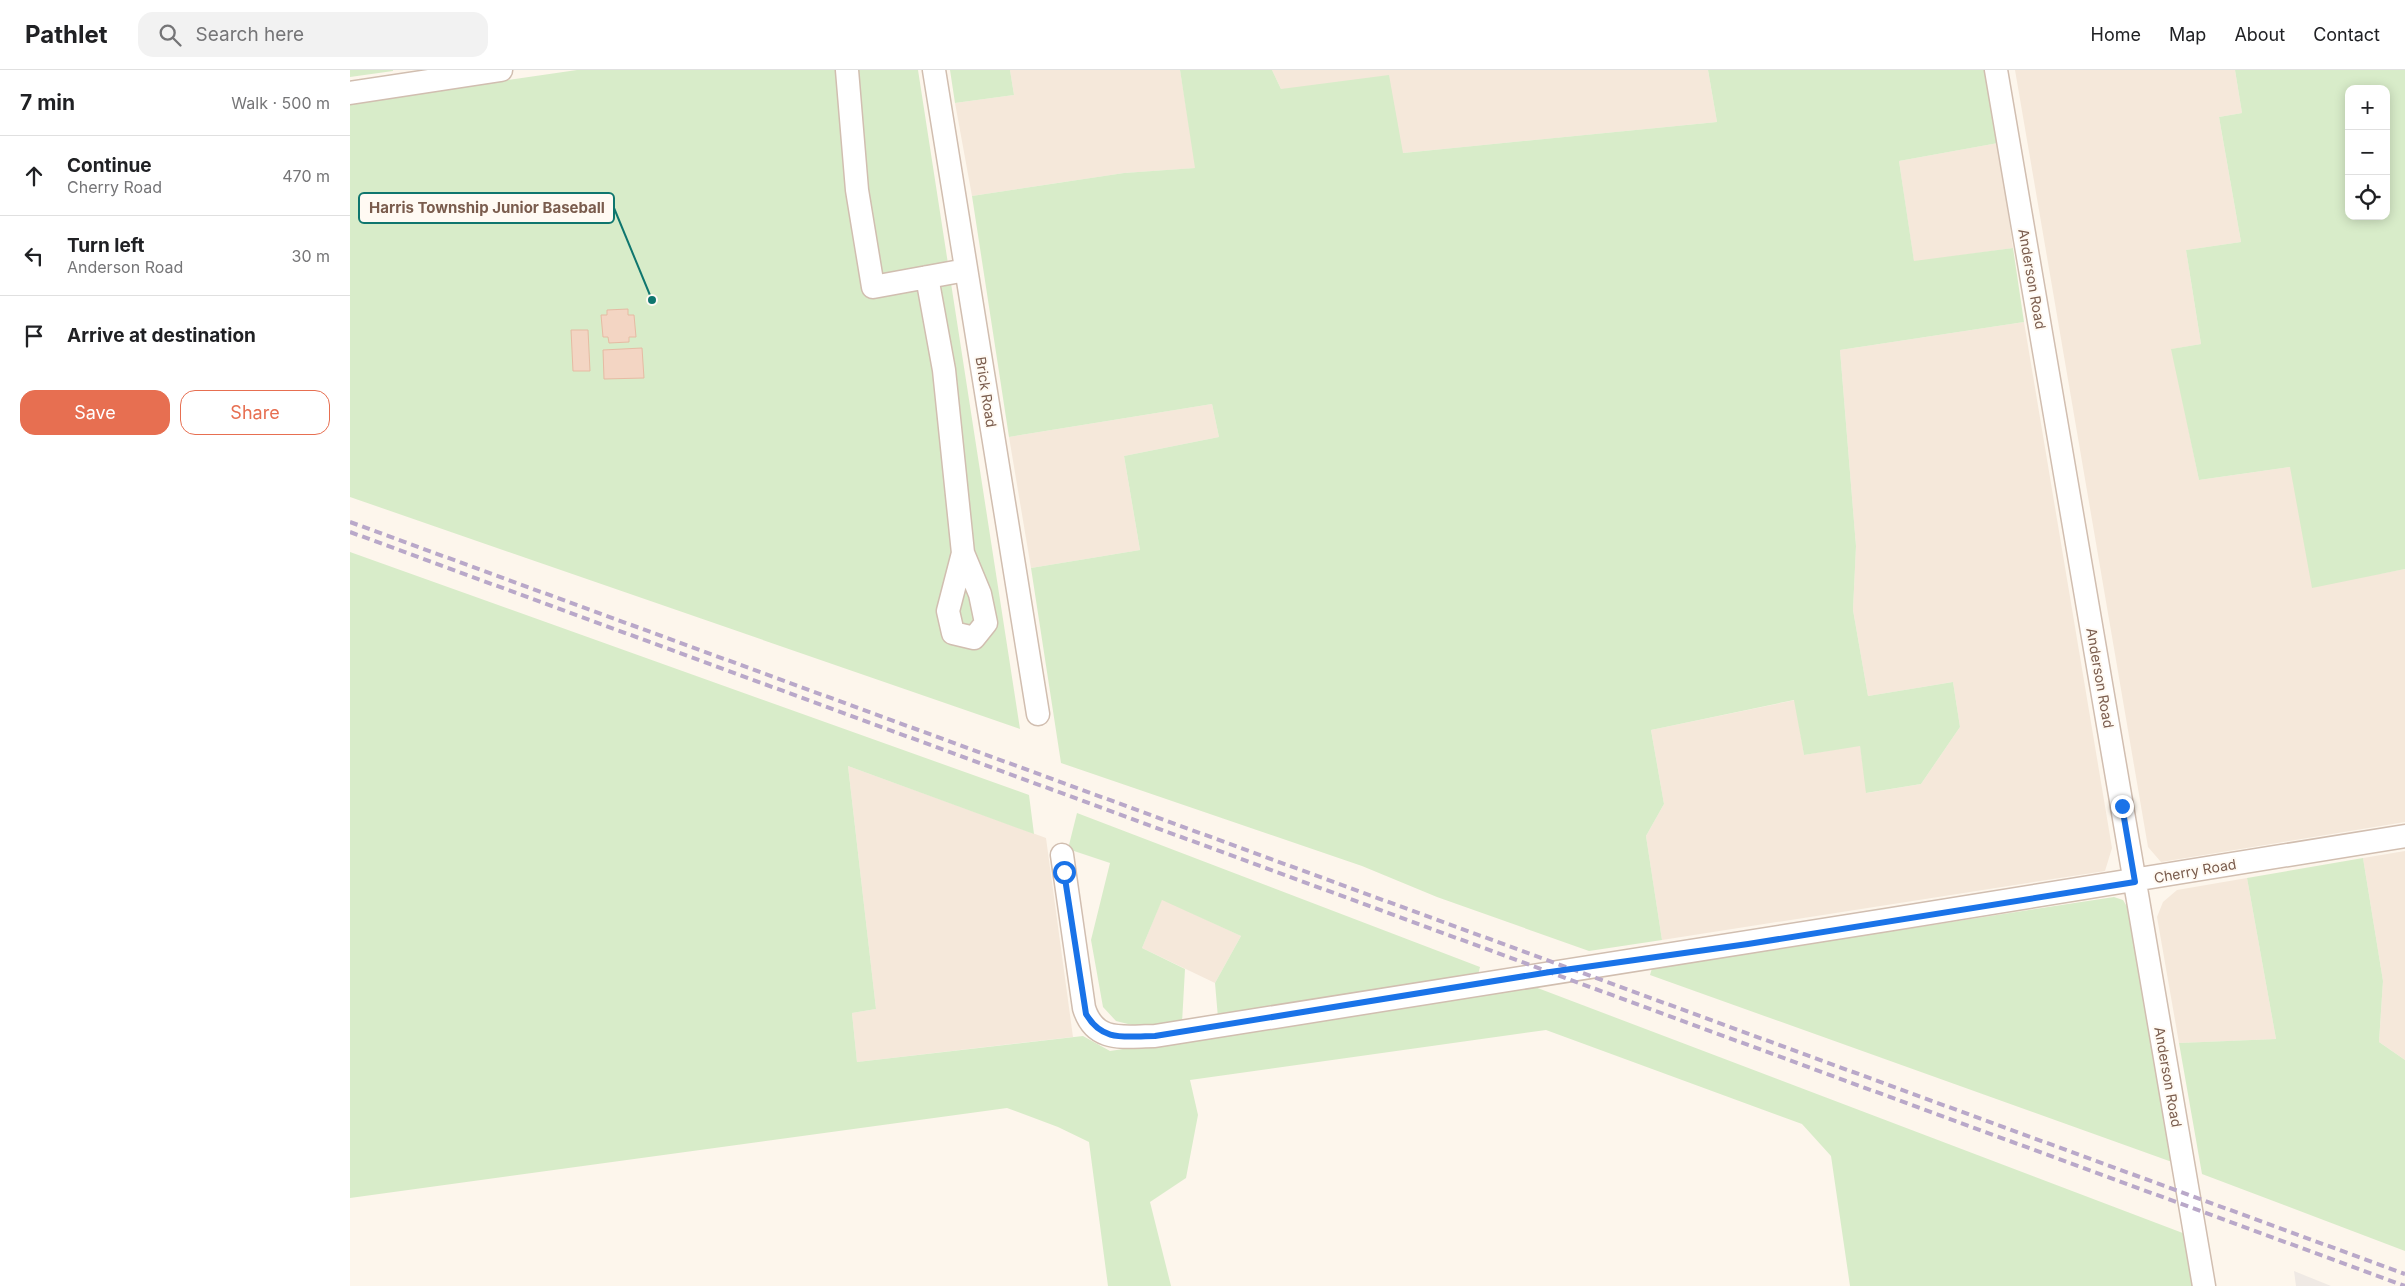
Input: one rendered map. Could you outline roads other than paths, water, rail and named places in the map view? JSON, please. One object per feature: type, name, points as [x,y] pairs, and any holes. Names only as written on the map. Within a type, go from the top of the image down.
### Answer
[{"type":"street","points":[[350,93],[501,70]]},
{"type":"street","points":[[847,70],[850,81],[857,190],[873,287],[966,270]]},
{"type":"street","name":"Brick Road","points":[[934,70],[1038,714]]},
{"type":"street","name":"Anderson Road","points":[[1996,70],[2204,1286]]},
{"type":"street","points":[[927,277],[944,370],[963,553]]},
{"type":"street","name":"Cherry Road","points":[[1062,855],[1084,1008],[1091,1023],[1101,1032],[1114,1037],[1155,1036],[1550,972],[1748,944],[2135,882],[2405,836]]},
{"type":"railway","points":[[350,522],[2405,1274]]},
{"type":"railway","points":[[350,532],[2405,1286]]},
{"type":"place","name":"Harris Township Junior Baseball","points":[[652,300]]}]
